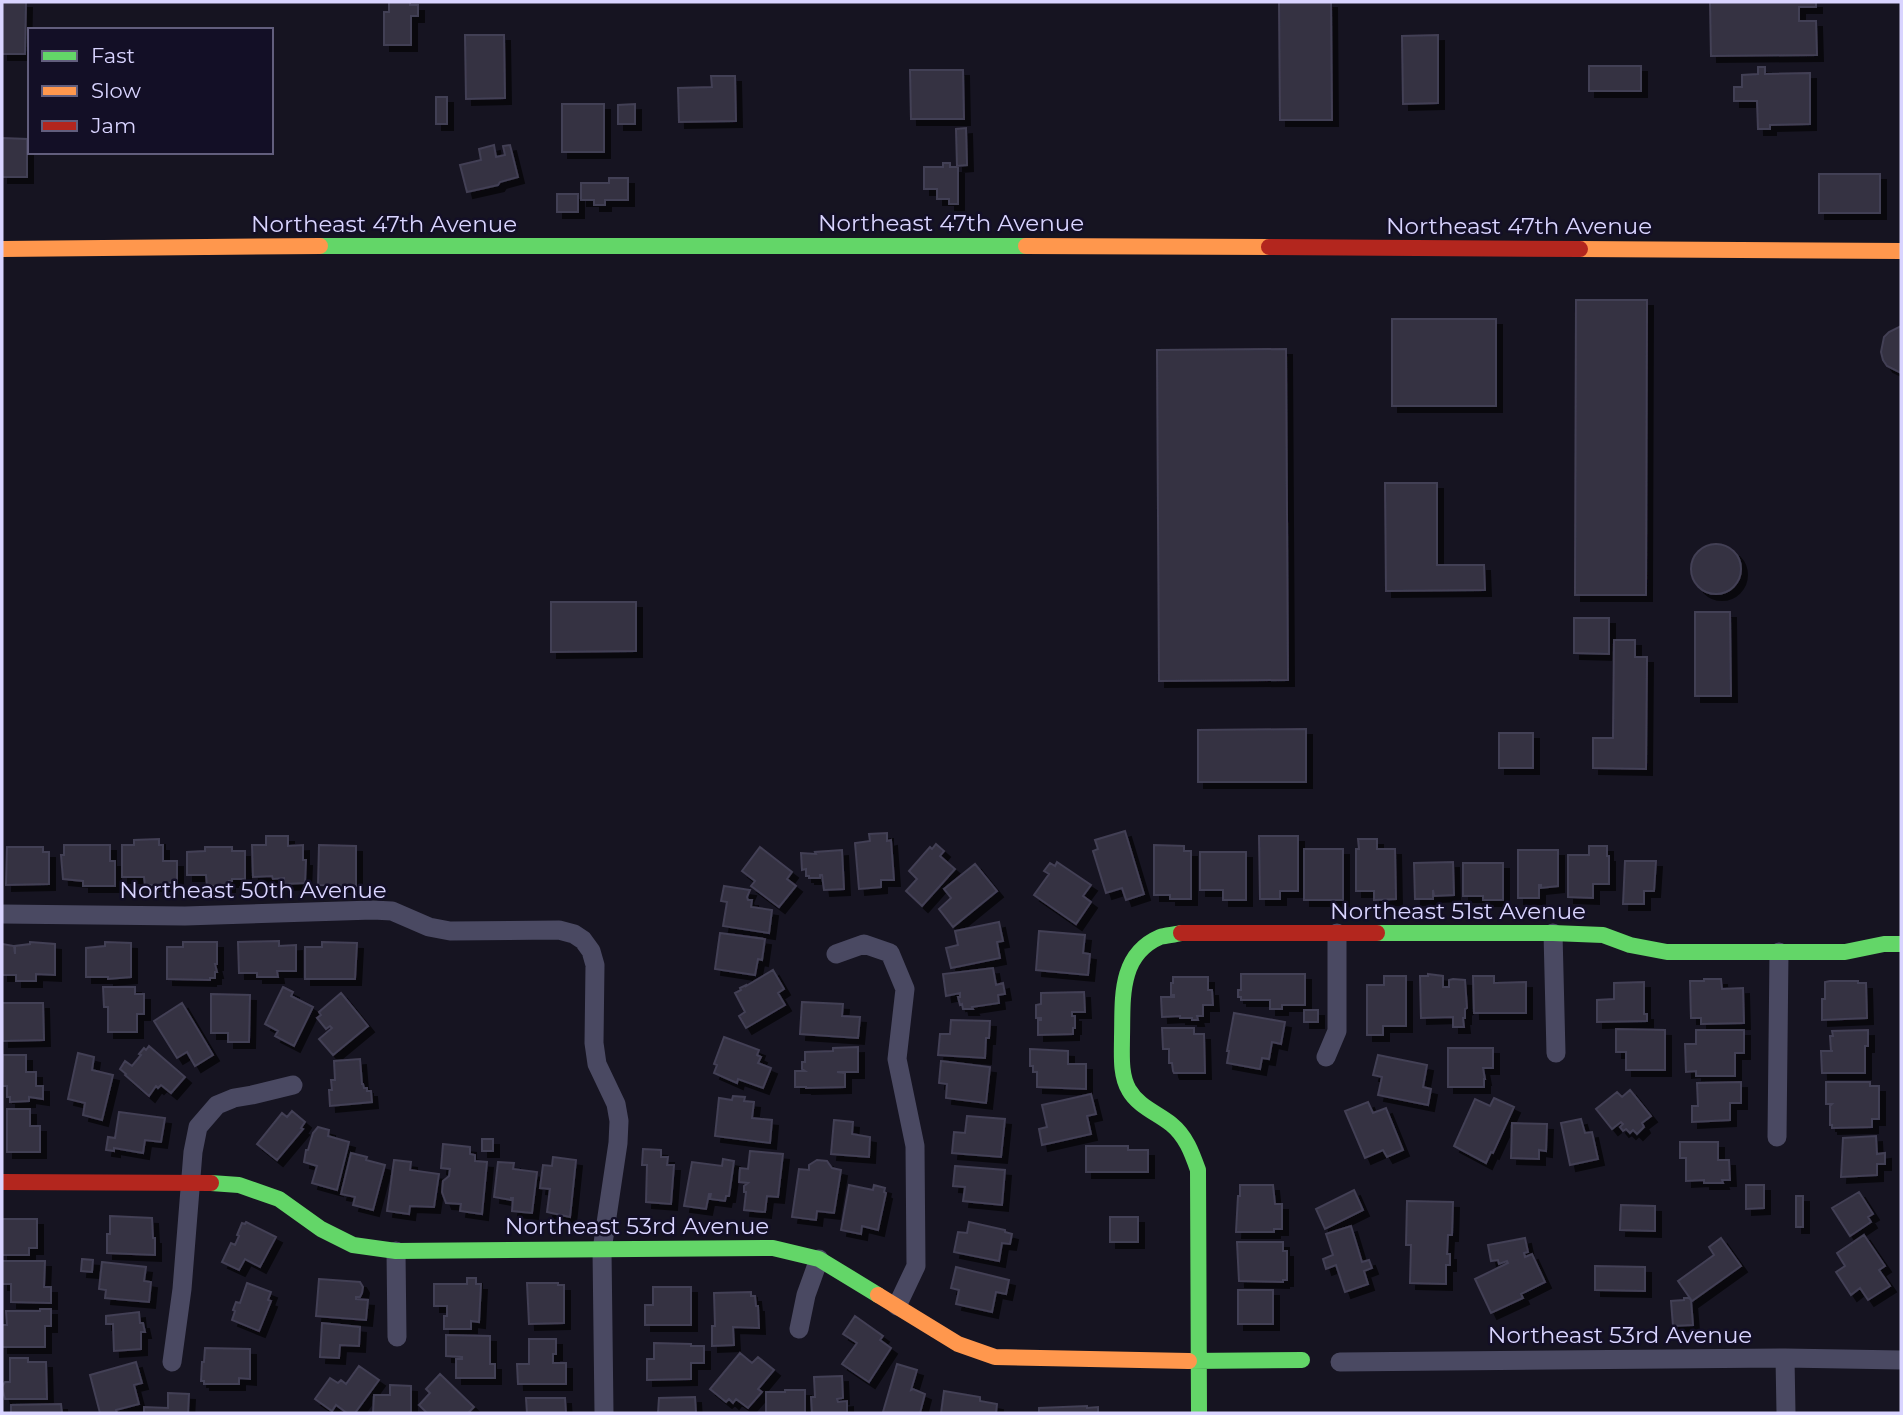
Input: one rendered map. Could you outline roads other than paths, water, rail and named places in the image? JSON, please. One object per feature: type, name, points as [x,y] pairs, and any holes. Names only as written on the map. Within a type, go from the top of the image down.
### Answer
[{"type":"street","name":"Northeast 47th Avenue","points":[[2,249],[1151,246],[1901,251]]},
{"type":"street","name":"Northeast 50th Avenue","points":[[2,914],[185,916],[373,910],[392,911],[429,927],[450,931],[559,930],[574,934],[583,940],[591,951],[595,965],[594,1043],[597,1064],[616,1104],[620,1121],[602,1250]]},
{"type":"street","name":"Northeast 51st Avenue","points":[[1199,1361],[1198,1170],[1188,1143],[1172,1125],[1144,1107],[1129,1090],[1122,1065],[1123,986],[1129,967],[1141,950],[1160,937],[1183,933],[1553,933],[1603,935],[1630,945],[1667,952],[1845,952],[1884,944],[1901,944]]},
{"type":"street","points":[[1326,1056],[1337,1031],[1337,933]]},
{"type":"street","points":[[1553,933],[1556,1053]]},
{"type":"street","points":[[836,954],[864,944],[890,953],[905,989],[897,1059],[915,1146],[916,1266],[897,1306]]},
{"type":"street","points":[[1777,1137],[1779,952]]},
{"type":"street","points":[[172,1362],[183,1289],[193,1152],[198,1127],[218,1105],[234,1098],[293,1085]]},
{"type":"street","name":"Northeast 53rd Avenue","points":[[2,1182],[191,1182],[239,1185],[279,1199],[321,1229],[353,1245],[396,1251],[773,1248],[819,1259],[958,1344],[995,1357],[1302,1360]]},
{"type":"street","points":[[602,1250],[604,1413]]},
{"type":"street","points":[[396,1251],[397,1336]]},
{"type":"street","points":[[799,1329],[806,1295],[819,1259]]},
{"type":"street","points":[[1785,1358],[1786,1413]]},
{"type":"street","name":"Northeast 53rd Avenue","points":[[1340,1362],[1785,1358],[1901,1360]]},
{"type":"street","points":[[1199,1361],[1199,1413]]}]
